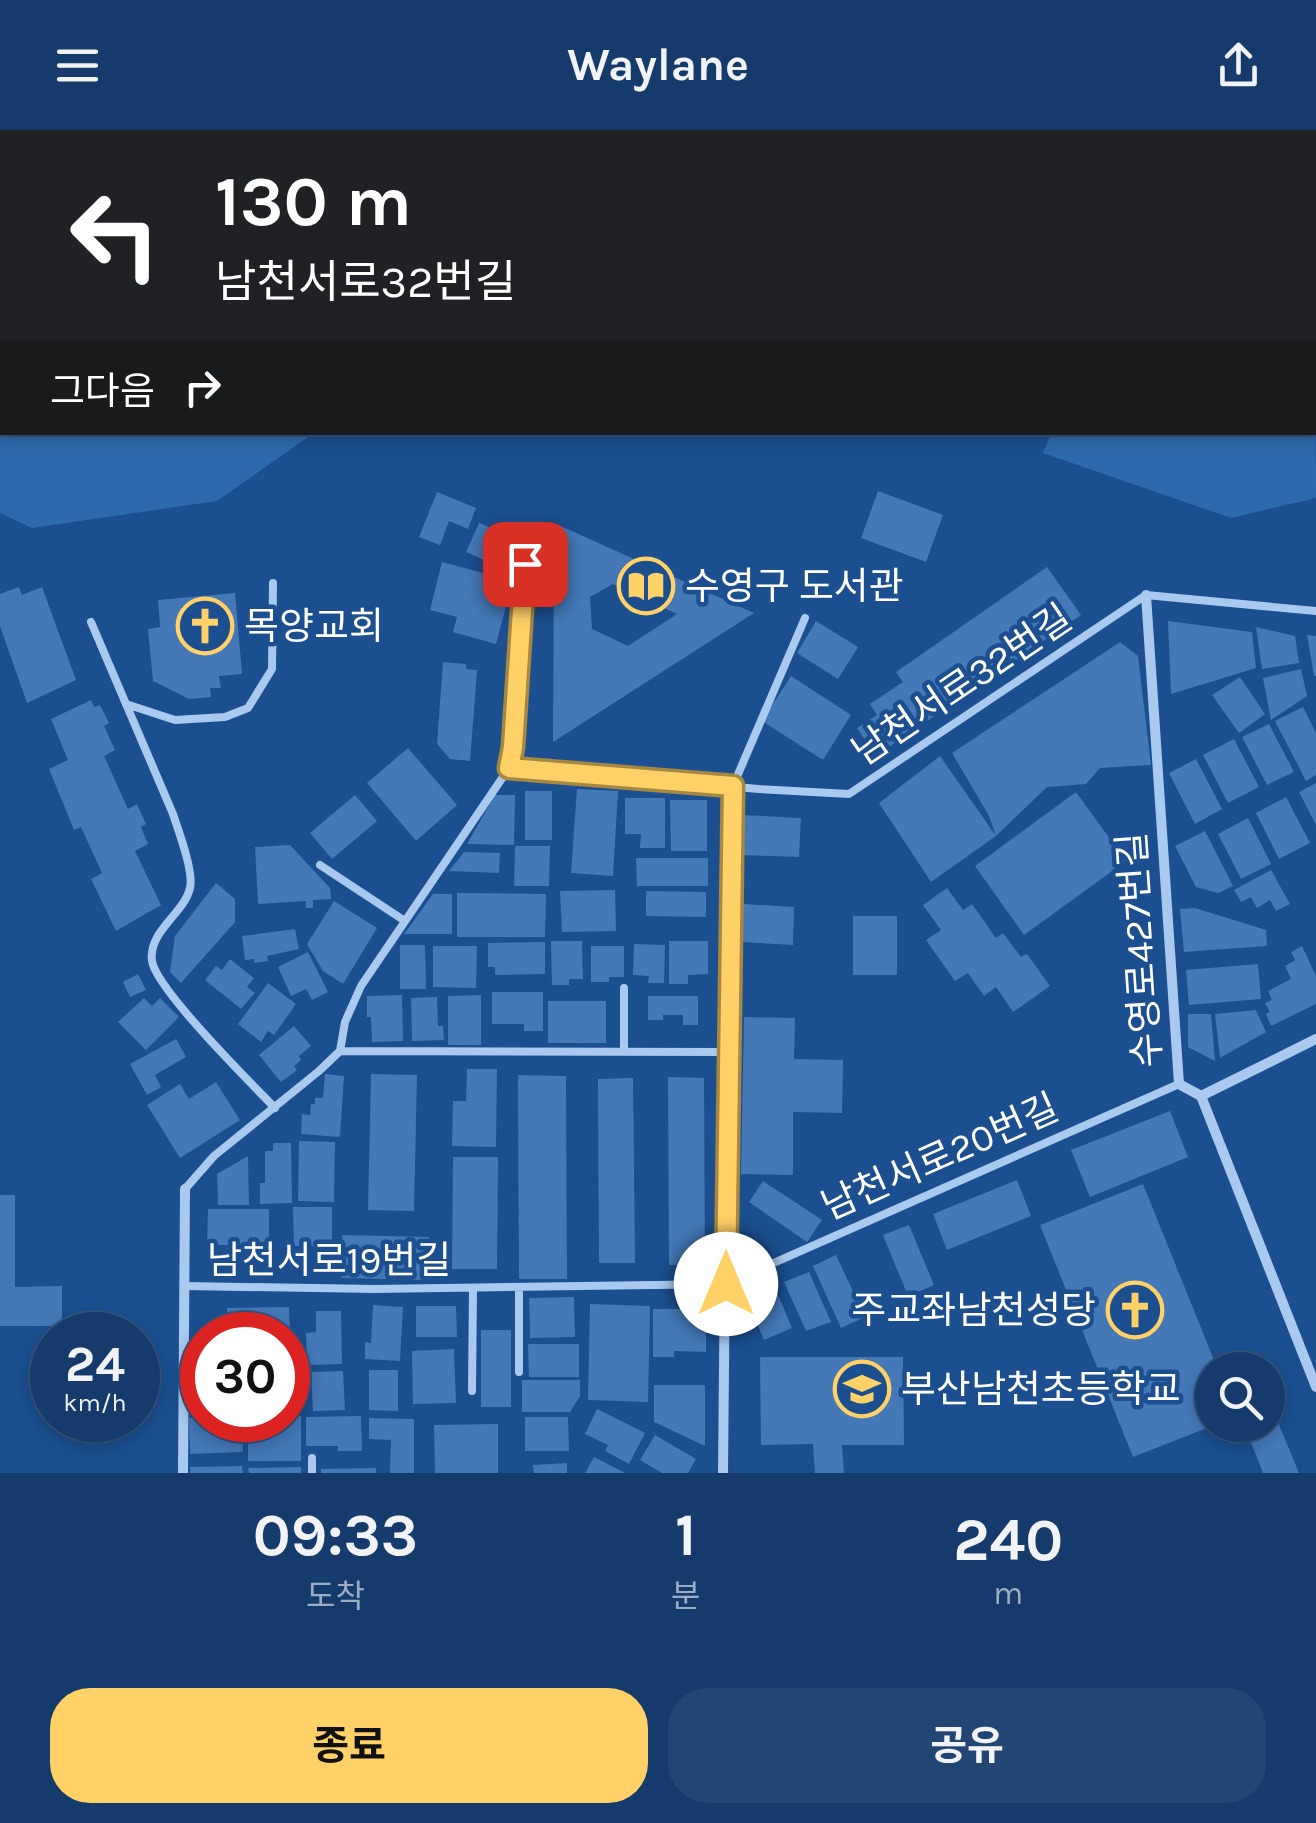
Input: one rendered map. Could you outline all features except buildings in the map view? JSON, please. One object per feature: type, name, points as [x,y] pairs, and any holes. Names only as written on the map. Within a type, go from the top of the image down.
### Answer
[{"type":"street","name":"수영로427번길","points":[[1146,595],[1179,1084],[1200,1096],[1316,1386]]},
{"type":"street","points":[[723,1473],[733,786]]},
{"type":"street","points":[[1200,1096],[1316,1038]]},
{"type":"street","points":[[183,1473],[184,1189]]},
{"type":"lane","points":[[184,1189],[214,1156],[320,1071],[340,1050],[345,1022],[361,986],[509,768],[525,564],[520,526]]},
{"type":"lane","points":[[126,704],[174,720],[225,717],[248,708],[272,669],[272,584]]},
{"type":"lane","points":[[1146,595],[1316,611]]},
{"type":"lane","name":"남천서로32번길","points":[[509,768],[850,794],[1146,595]]},
{"type":"lane","points":[[733,786],[805,618]]},
{"type":"lane","points":[[91,622],[183,843],[191,888],[154,943],[152,966],[177,1002],[275,1108]]},
{"type":"lane","points":[[320,865],[405,921]]},
{"type":"lane","points":[[624,988],[624,1050]]},
{"type":"lane","points":[[340,1050],[727,1052]]},
{"type":"lane","name":"남천서로20번길","points":[[726,1284],[1179,1084]]},
{"type":"lane","name":"남천서로19번길","points":[[184,1286],[376,1290],[726,1284]]},
{"type":"lane","name":"남천서로19번길","points":[[472,1392],[473,1288]]},
{"type":"lane","points":[[519,1288],[519,1372]]},
{"type":"lane","points":[[312,1458],[312,1473]]},
{"type":"shaded area","points":[[0,435],[311,435],[217,501],[32,528],[0,513]]},
{"type":"shaded area","points":[[1050,435],[1316,435],[1316,498],[1231,518],[1043,453]]},
{"type":"place","name":"수영구 도서관","points":[[646,586]]},
{"type":"place","name":"목양교회","points":[[205,626]]},
{"type":"place","name":"주교좌남천성당","points":[[1135,1310]]},
{"type":"place","name":"부산남천초등학교","points":[[862,1389]]},
{"type":"route","points":[[525,564],[509,768],[733,786],[726,1284]]}]
